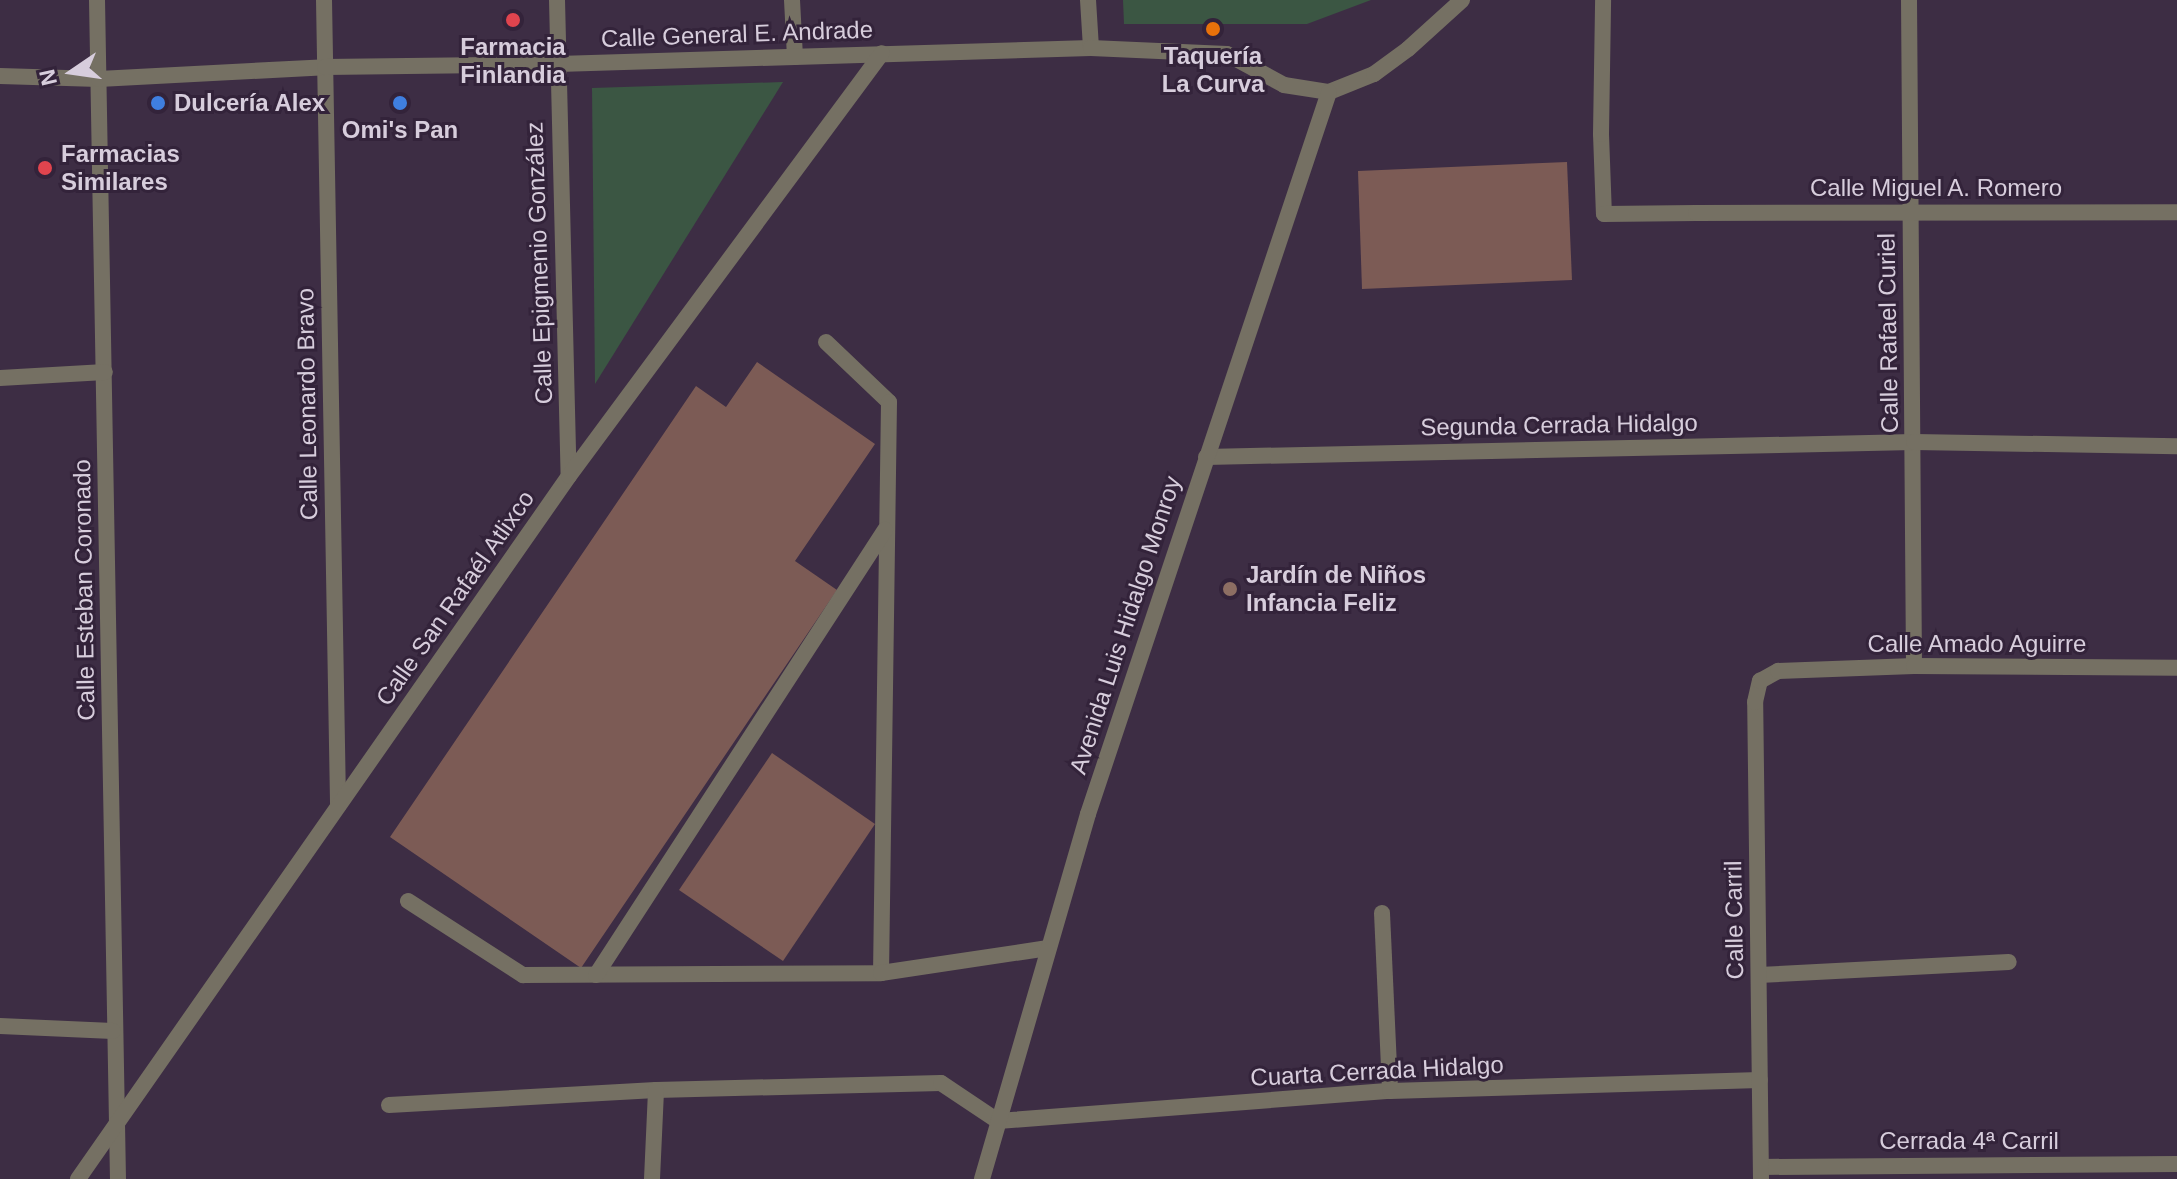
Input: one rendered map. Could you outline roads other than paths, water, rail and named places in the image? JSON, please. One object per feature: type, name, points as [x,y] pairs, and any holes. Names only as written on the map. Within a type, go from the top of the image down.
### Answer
[{"type":"street","name":"Calle Esteban Coronado","points":[[97,0],[118,1179]]},
{"type":"street","name":"Calle Leonardo Bravo","points":[[324,0],[338,807]]},
{"type":"street","name":"Calle Epigmenio González","points":[[557,0],[569,476]]},
{"type":"street","points":[[792,0],[795,57]]},
{"type":"street","points":[[1088,0],[1091,48]]},
{"type":"street","points":[[1329,92],[1374,74],[1408,49],[1462,0]]},
{"type":"street","name":"Calle Miguel A. Romero","points":[[1603,0],[1601,134],[1604,214],[1911,210],[2177,212]]},
{"type":"street","name":"Calle Rafael Curiel","points":[[1909,0],[1914,666]]},
{"type":"street","name":"Calle General E. Andrade","points":[[0,76],[99,79],[325,67],[558,64],[1091,48],[1227,54],[1284,85],[1329,92]]},
{"type":"street","name":"Calle San Rafaél Atlixco","points":[[78,1179],[569,476],[882,53]]},
{"type":"street","name":"Avenida Luis Hidalgo Monroy","points":[[982,1179],[1088,814],[1329,92]]},
{"type":"street","points":[[826,342],[889,402],[881,973]]},
{"type":"street","points":[[0,378],[105,372]]},
{"type":"street","name":"Segunda Cerrada Hidalgo","points":[[1206,457],[1914,442],[2177,446]]},
{"type":"street","points":[[596,975],[885,530]]},
{"type":"street","name":"Calle Amado Aguirre","points":[[1778,671],[1914,666],[2177,668]]},
{"type":"street","name":"Calle Carril","points":[[1761,1173],[1755,702],[1760,681],[1778,671]]},
{"type":"street","points":[[408,901],[523,975],[881,973],[1048,948]]},
{"type":"street","points":[[1382,913],[1390,1091]]},
{"type":"street","points":[[1759,975],[2009,962]]},
{"type":"street","points":[[0,1026],[113,1031]]},
{"type":"street","name":"Cuarta Cerrada Hidalgo","points":[[998,1121],[1390,1091],[1760,1080]]},
{"type":"street","points":[[389,1105],[656,1090],[941,1083],[998,1121]]},
{"type":"street","points":[[652,1179],[656,1090]]},
{"type":"street","name":"Cerrada 4ª Carril","points":[[1761,1173],[2177,1164]]},
{"type":"place","name":"Farmacia Finlandia","points":[[513,20]]},
{"type":"place","name":"Taquería La Curva","points":[[1213,29]]},
{"type":"place","name":"Dulcería Alex","points":[[158,103]]},
{"type":"place","name":"Omi's Pan","points":[[400,103]]},
{"type":"place","name":"Farmacias Similares","points":[[45,168]]},
{"type":"place","name":"Jardín de Niños Infancia Feliz","points":[[1230,589]]}]
